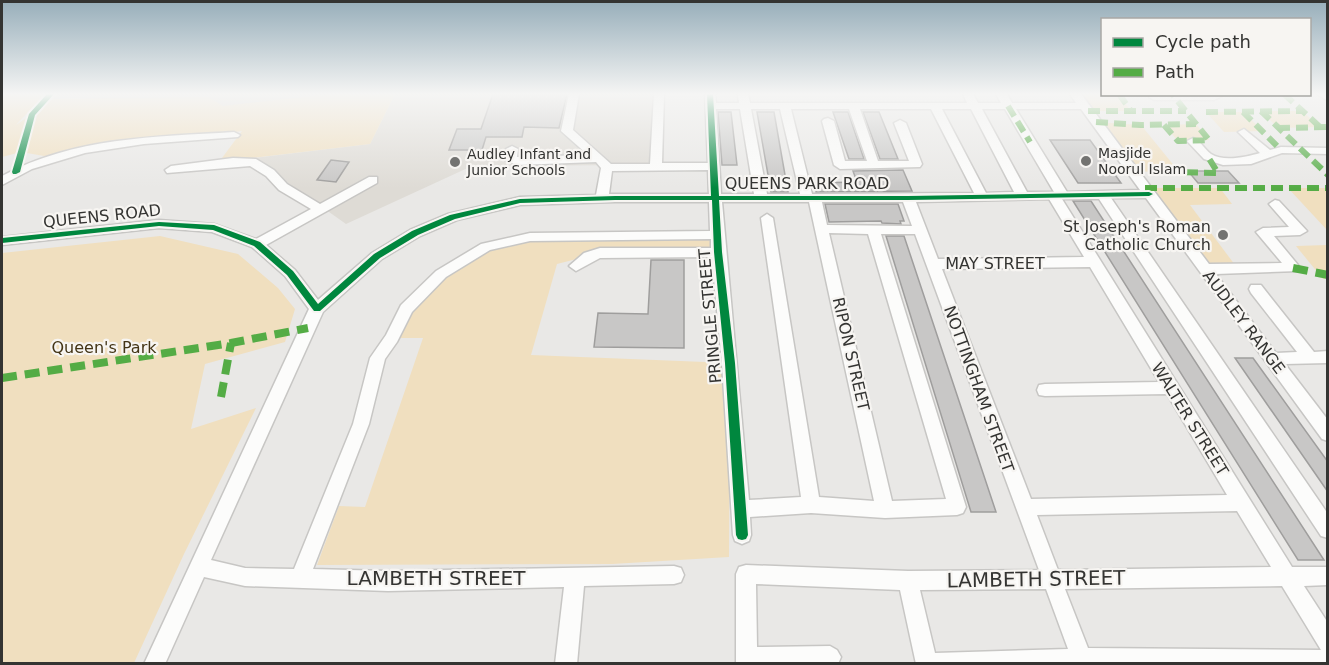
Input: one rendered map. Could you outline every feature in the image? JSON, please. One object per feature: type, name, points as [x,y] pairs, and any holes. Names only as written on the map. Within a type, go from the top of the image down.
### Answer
[{"type":"street","points":[[568,125],[567,131],[603,163]]},
{"type":"street","points":[[656,167],[658,125]]},
{"type":"street","name":"PRINGLE STREET","points":[[712,125],[718,252],[730,363],[742,535]]},
{"type":"street","points":[[748,125],[761,198]]},
{"type":"street","name":"RIPON STREET","points":[[790,125],[811,198],[823,230],[885,510]]},
{"type":"street","points":[[829,125],[840,165],[916,164],[901,125]]},
{"type":"street","points":[[860,125],[874,165]]},
{"type":"street","points":[[945,125],[982,197]]},
{"type":"street","points":[[985,125],[1022,195]]},
{"type":"street","name":"WALTER STREET","points":[[1020,125],[1094,262],[1328,643]]},
{"type":"street","name":"AUDLEY RANGE","points":[[1098,125],[1328,434]]},
{"type":"street","points":[[1244,132],[1268,154]]},
{"type":"street","points":[[2,181],[16,171],[50,157],[100,147],[234,135]]},
{"type":"street","points":[[1193,141],[1208,157],[1223,161],[1251,160],[1281,150],[1328,151]]},
{"type":"street","points":[[512,150],[511,160],[517,161],[656,167],[713,166]]},
{"type":"street","points":[[171,170],[233,162],[252,162],[270,173],[283,187],[320,209]]},
{"type":"street","points":[[602,198],[603,163]]},
{"type":"street","points":[[257,244],[373,180]]},
{"type":"street","points":[[1102,194],[1328,530]]},
{"type":"street","name":"QUEENS PARK ROAD","points":[[317,309],[377,256],[415,233],[453,217],[520,201],[602,198],[908,198],[1149,194]]},
{"type":"street","name":"NOTTINGHAM STREET","points":[[908,198],[1082,659]]},
{"type":"street","points":[[1205,269],[1293,268],[1263,232],[1300,231],[1275,204]]},
{"type":"street","points":[[767,218],[811,505]]},
{"type":"street","name":"QUEENS ROAD","points":[[2,242],[159,224],[214,228],[257,244],[290,273],[317,309]]},
{"type":"street","points":[[823,230],[920,230]]},
{"type":"street","points":[[741,509],[811,505],[885,510],[957,507],[873,230]]},
{"type":"street","points":[[300,578],[361,424],[378,358],[392,338],[406,309],[441,274],[486,247],[530,237],[717,235]]},
{"type":"street","points":[[576,266],[588,256],[600,253],[718,252]]},
{"type":"street","name":"MAY STREET","points":[[932,264],[1094,262]]},
{"type":"street","points":[[1256,290],[1310,358]]},
{"type":"street","points":[[154,663],[317,309]]},
{"type":"street","points":[[1272,359],[1328,357]]},
{"type":"street","points":[[1045,390],[1171,388]]},
{"type":"street","points":[[1023,507],[1241,503]]},
{"type":"street","name":"LAMBETH STREET","points":[[199,567],[245,577],[388,581],[674,575]]},
{"type":"street","name":"LAMBETH STREET","points":[[746,661],[746,574],[908,581],[1328,576]]},
{"type":"street","points":[[566,663],[575,577]]},
{"type":"street","points":[[908,581],[927,663]]},
{"type":"street","points":[[746,661],[830,657]]},
{"type":"street","points":[[935,663],[1082,659],[1328,661]]},
{"type":"shaded area","name":"Audley Infant and Junior Schools","points":[[379,125],[655,125],[653,165],[472,166],[346,224],[253,158],[370,144]]},
{"type":"green space","points":[[2,125],[379,125],[370,144],[219,162],[242,131],[50,157],[21,152],[2,157]]},
{"type":"green space","points":[[1098,125],[1141,125],[1180,173],[1132,171]]},
{"type":"green space","points":[[1164,125],[1197,125],[1209,140],[1178,141]]},
{"type":"green space","points":[[1218,125],[1257,125],[1263,131],[1224,132]]},
{"type":"green space","points":[[1275,125],[1318,125],[1320,127],[1278,128]]},
{"type":"green space","points":[[1145,188],[1220,188],[1232,204],[1190,205],[1238,269],[1205,269]]},
{"type":"green space","points":[[1288,188],[1327,188],[1327,230]]},
{"type":"green space","points":[[717,235],[718,252],[600,253],[557,264],[531,355],[730,363],[729,557],[612,564],[317,565],[339,506],[365,507],[423,338],[392,338],[406,309],[441,274],[486,247],[560,238]]},
{"type":"green space","name":"Queen's Park","points":[[160,236],[238,254],[278,288],[295,309],[285,342],[205,364],[191,429],[256,408],[184,554],[134,663],[2,663],[2,253]]},
{"type":"green space","points":[[1327,245],[1327,279],[1323,279],[1296,246]]},
{"type":"building","points":[[482,125],[560,125],[559,128],[524,127],[522,137],[486,137],[482,150],[449,150],[457,129],[481,129]]},
{"type":"building","points":[[719,125],[732,125],[737,165],[722,165]]},
{"type":"building","points":[[759,125],[776,125],[788,192],[771,192]]},
{"type":"building","points":[[837,125],[852,125],[864,159],[849,159]]},
{"type":"building","points":[[868,125],[884,125],[898,159],[880,159]]},
{"type":"building","name":"Masjide Noorul Islam","points":[[1050,140],[1090,140],[1121,183],[1078,183]]},
{"type":"building","points":[[331,160],[349,162],[336,182],[317,180]]},
{"type":"building","points":[[903,170],[912,191],[816,192],[814,183],[857,182],[853,171]]},
{"type":"building","points":[[1188,171],[1228,171],[1239,183],[1198,183]]},
{"type":"building","points":[[1073,201],[1091,201],[1324,560],[1298,560]]},
{"type":"building","points":[[825,204],[898,204],[904,221],[900,221],[901,224],[882,223],[881,221],[829,222]]},
{"type":"building","points":[[886,236],[904,236],[996,512],[971,512]]},
{"type":"building","points":[[651,260],[684,260],[684,348],[594,347],[598,313],[648,314]]},
{"type":"building","points":[[1235,358],[1253,358],[1328,462],[1328,492]]},
{"type":"marked path","points":[[1020,125],[1030,142]]},
{"type":"marked path","points":[[1164,125],[1178,141],[1209,140],[1197,125]]},
{"type":"marked path","points":[[1256,125],[1281,150]]},
{"type":"marked path","points":[[1276,125],[1328,175]]},
{"type":"marked path","points":[[1278,128],[1328,127]]},
{"type":"marked path","points":[[1132,171],[1218,173],[1208,157]]},
{"type":"marked path","points":[[1145,188],[1328,188]]},
{"type":"marked path","points":[[1293,268],[1328,275]]},
{"type":"marked path","points":[[2,378],[231,343],[308,328]]},
{"type":"marked path","points":[[221,397],[231,343]]},
{"type":"cycle path","points":[[16,172],[29,125]]},
{"type":"cycle path","points":[[712,125],[718,252],[730,363],[742,535]]},
{"type":"cycle path","points":[[2,241],[159,224],[214,228],[257,244],[290,273],[317,309],[377,256],[415,233],[453,217],[520,201],[615,198],[908,198],[1149,194]]},
{"type":"place","name":"Masjide Noorul Islam","points":[[1086,161]]},
{"type":"place","name":"Audley Infant and Junior Schools","points":[[455,162]]},
{"type":"place","name":"St Joseph's Roman Catholic Church","points":[[1223,235]]}]
